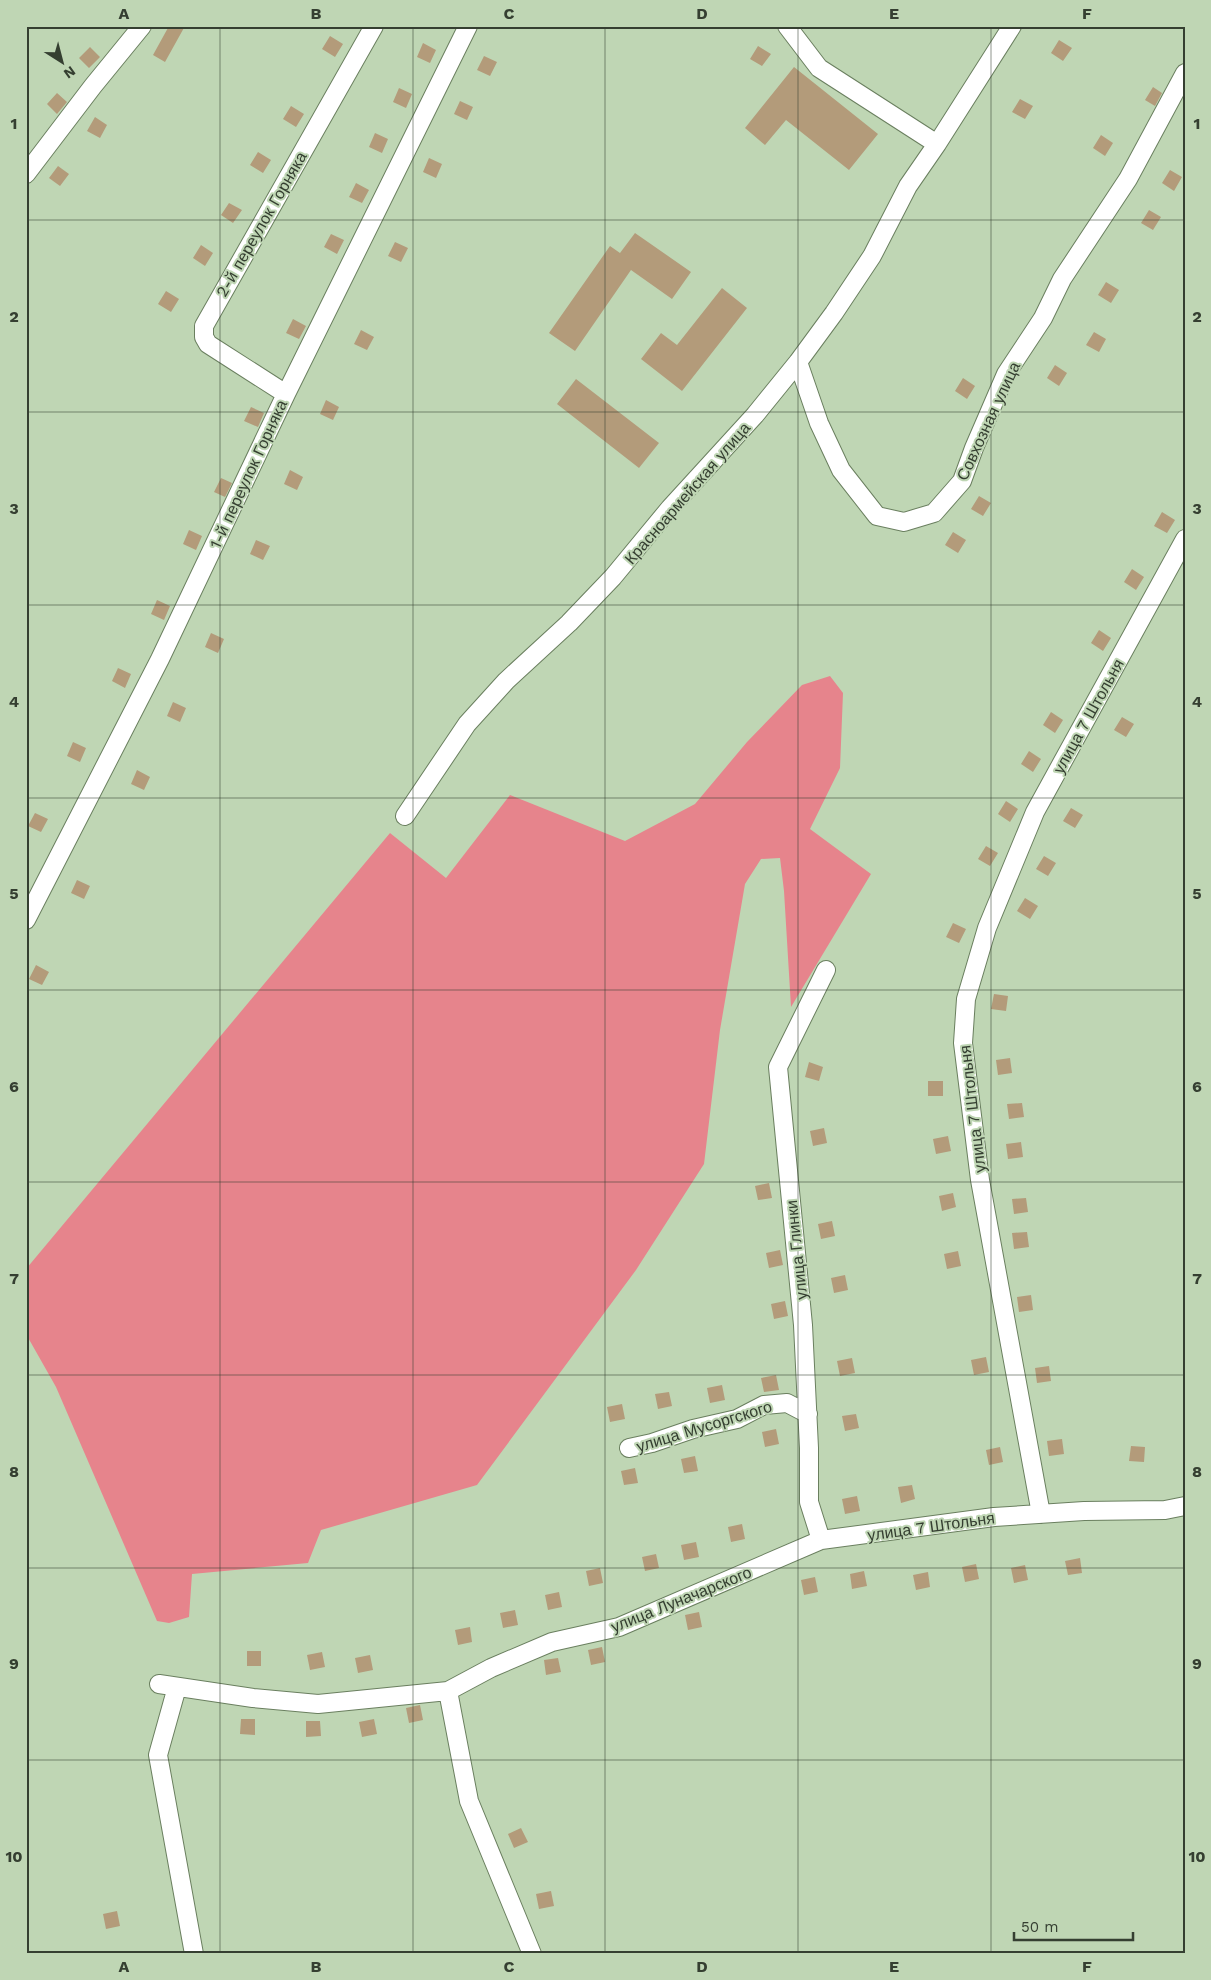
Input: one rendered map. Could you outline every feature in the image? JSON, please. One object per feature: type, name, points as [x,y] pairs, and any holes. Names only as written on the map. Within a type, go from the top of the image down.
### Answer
[{"type":"street","points":[[26,174],[93,86],[142,26]]},
{"type":"street","name":"2-й переулок Горняка","points":[[286,394],[208,344],[204,337],[204,326],[374,26]]},
{"type":"street","name":"1-й переулок Горняка","points":[[26,920],[164,650],[286,394],[468,26]]},
{"type":"street","points":[[788,26],[819,68],[937,144]]},
{"type":"street","name":"Красноармейская улица","points":[[405,816],[467,724],[506,681],[569,623],[613,577],[670,508],[755,415],[798,362],[872,256],[908,186],[1012,26]]},
{"type":"street","name":"Совхозная улица","points":[[798,362],[819,423],[842,470],[877,516],[904,522],[934,513],[962,481],[1006,374],[1043,318],[1062,279],[1128,179],[1185,73]]},
{"type":"street","name":"улица 7 Штольня","points":[[1041,1514],[980,1180],[963,1042],[966,999],[987,928],[1035,812],[1185,539]]},
{"type":"street","name":"улица Глинки","points":[[821,1540],[809,1502],[808,1414],[803,1324],[778,1067],[826,970]]},
{"type":"street","name":"улица Мусоргского","points":[[629,1448],[652,1443],[693,1428],[737,1419],[764,1404],[787,1403],[808,1414]]},
{"type":"street","name":"улица 7 Штольня","points":[[821,1540],[994,1517],[1084,1511],[1165,1510],[1185,1506]]},
{"type":"street","name":"улица Луначарского","points":[[159,1684],[253,1698],[318,1704],[448,1691],[491,1668],[552,1642],[619,1627],[821,1540]]},
{"type":"street","points":[[177,1687],[158,1754],[194,1954]]},
{"type":"street","points":[[448,1691],[469,1800],[532,1954]]},
{"type":"shaded area","points":[[830,676],[843,693],[840,768],[810,829],[871,874],[791,1007],[784,891],[780,858],[761,859],[745,884],[720,1030],[704,1164],[636,1270],[477,1485],[321,1530],[308,1563],[192,1574],[189,1617],[169,1623],[157,1621],[56,1387],[26,1334],[26,1269],[390,833],[446,878],[510,795],[625,841],[695,804],[747,742],[802,685]]},
{"type":"building","points":[[169,26],[185,26],[165,62],[153,55]]},
{"type":"building","points":[[330,36],[343,44],[335,57],[322,49]]},
{"type":"building","points":[[1059,40],[1072,48],[1063,61],[1051,53]]},
{"type":"building","points":[[423,43],[436,50],[430,63],[417,57]]},
{"type":"building","points":[[758,46],[771,54],[762,66],[750,59]]},
{"type":"building","points":[[90,47],[100,57],[89,68],[79,58]]},
{"type":"building","points":[[484,56],[497,62],[490,76],[477,70]]},
{"type":"building","points":[[794,67],[878,134],[849,170],[786,120],[765,145],[745,128]]},
{"type":"building","points":[[1153,87],[1162,93],[1155,106],[1145,100]]},
{"type":"building","points":[[399,88],[412,94],[406,108],[393,102]]},
{"type":"building","points":[[57,93],[67,102],[57,114],[47,104]]},
{"type":"building","points":[[1020,99],[1033,106],[1025,119],[1012,112]]},
{"type":"building","points":[[460,101],[473,107],[467,120],[454,114]]},
{"type":"building","points":[[291,106],[304,114],[296,127],[283,119]]},
{"type":"building","points":[[95,117],[107,125],[100,138],[87,131]]},
{"type":"building","points":[[375,133],[388,139],[382,153],[369,147]]},
{"type":"building","points":[[1101,135],[1113,143],[1105,156],[1093,148]]},
{"type":"building","points":[[258,152],[271,160],[263,173],[250,165]]},
{"type":"building","points":[[429,158],[442,164],[436,178],[423,172]]},
{"type":"building","points":[[58,166],[69,174],[60,186],[49,178]]},
{"type":"building","points":[[1170,170],[1182,177],[1174,191],[1162,183]]},
{"type":"building","points":[[356,183],[369,190],[362,203],[349,197]]},
{"type":"building","points":[[229,203],[242,210],[233,223],[221,215]]},
{"type":"building","points":[[1149,210],[1161,217],[1153,230],[1141,223]]},
{"type":"building","points":[[635,233],[691,272],[672,299],[631,270],[575,351],[549,333],[610,246],[620,253]]},
{"type":"building","points":[[331,234],[344,240],[337,254],[324,247]]},
{"type":"building","points":[[395,242],[408,248],[401,262],[388,256]]},
{"type":"building","points":[[201,245],[213,253],[205,266],[193,258]]},
{"type":"building","points":[[1106,282],[1119,290],[1111,303],[1098,295]]},
{"type":"building","points":[[722,288],[747,308],[682,391],[641,359],[661,333],[677,345]]},
{"type":"building","points":[[166,291],[179,299],[171,312],[158,304]]},
{"type":"building","points":[[293,319],[306,326],[299,339],[286,333]]},
{"type":"building","points":[[361,330],[374,337],[367,350],[354,344]]},
{"type":"building","points":[[1094,332],[1106,339],[1099,352],[1086,345]]},
{"type":"building","points":[[1055,365],[1067,373],[1059,386],[1047,378]]},
{"type":"building","points":[[963,378],[975,386],[967,399],[955,391]]},
{"type":"building","points":[[576,379],[659,443],[639,468],[557,404]]},
{"type":"building","points":[[326,400],[339,407],[333,420],[320,414]]},
{"type":"building","points":[[251,407],[264,413],[258,427],[244,421]]},
{"type":"building","points":[[290,470],[303,477],[297,490],[284,484]]},
{"type":"building","points":[[221,478],[232,483],[225,497],[214,492]]},
{"type":"building","points":[[979,496],[991,503],[983,516],[971,509]]},
{"type":"building","points":[[1162,512],[1175,520],[1167,533],[1154,526]]},
{"type":"building","points":[[189,530],[202,536],[196,550],[183,544]]},
{"type":"building","points":[[953,532],[966,540],[958,553],[945,545]]},
{"type":"building","points":[[256,540],[270,546],[263,560],[250,554]]},
{"type":"building","points":[[1132,569],[1144,577],[1136,590],[1124,582]]},
{"type":"building","points":[[157,600],[170,606],[164,620],[151,614]]},
{"type":"building","points":[[1099,630],[1111,638],[1103,651],[1091,643]]},
{"type":"building","points":[[211,633],[224,639],[218,653],[205,647]]},
{"type":"building","points":[[118,668],[131,674],[125,688],[112,681]]},
{"type":"building","points":[[173,702],[186,708],[180,722],[167,716]]},
{"type":"building","points":[[1051,712],[1063,720],[1055,733],[1043,725]]},
{"type":"building","points":[[1122,717],[1134,724],[1126,737],[1114,730]]},
{"type":"building","points":[[73,742],[86,748],[80,762],[67,756]]},
{"type":"building","points":[[1029,751],[1041,759],[1033,772],[1021,764]]},
{"type":"building","points":[[137,770],[150,777],[144,790],[131,784]]},
{"type":"building","points":[[1006,801],[1018,809],[1010,822],[998,814]]},
{"type":"building","points":[[1071,808],[1083,815],[1075,828],[1063,821]]},
{"type":"building","points":[[35,813],[48,819],[41,832],[28,826]]},
{"type":"building","points":[[986,846],[998,853],[990,866],[978,859]]},
{"type":"building","points":[[1044,856],[1056,863],[1048,876],[1036,869]]},
{"type":"building","points":[[77,880],[90,886],[84,899],[71,893]]},
{"type":"building","points":[[1025,898],[1038,906],[1030,919],[1017,911]]},
{"type":"building","points":[[953,923],[966,929],[959,943],[946,937]]},
{"type":"building","points":[[36,965],[49,972],[42,985],[29,979]]},
{"type":"building","points":[[994,994],[1008,996],[1006,1011],[991,1009]]},
{"type":"building","points":[[1010,1058],[1012,1073],[998,1075],[996,1060]]},
{"type":"building","points":[[809,1062],[823,1067],[819,1081],[805,1077]]},
{"type":"building","points":[[928,1081],[943,1081],[943,1096],[928,1096]]},
{"type":"building","points":[[1022,1103],[1024,1117],[1009,1119],[1007,1104]]},
{"type":"building","points":[[824,1128],[827,1143],[813,1146],[810,1131]]},
{"type":"building","points":[[948,1136],[951,1151],[936,1154],[933,1139]]},
{"type":"building","points":[[1021,1142],[1023,1157],[1008,1159],[1006,1144]]},
{"type":"building","points":[[769,1183],[772,1198],[758,1200],[755,1186]]},
{"type":"building","points":[[953,1193],[956,1207],[942,1211],[939,1196]]},
{"type":"building","points":[[1026,1198],[1028,1212],[1014,1214],[1012,1199]]},
{"type":"building","points":[[832,1221],[835,1236],[821,1239],[818,1224]]},
{"type":"building","points":[[1027,1232],[1029,1247],[1014,1249],[1012,1233]]},
{"type":"building","points":[[780,1250],[783,1265],[769,1268],[766,1253]]},
{"type":"building","points":[[958,1251],[961,1266],[947,1269],[944,1254]]},
{"type":"building","points":[[845,1275],[848,1290],[834,1293],[831,1278]]},
{"type":"building","points":[[1031,1295],[1033,1310],[1019,1312],[1017,1297]]},
{"type":"building","points":[[785,1301],[788,1316],[774,1319],[771,1304]]},
{"type":"building","points":[[986,1357],[989,1372],[974,1375],[971,1360]]},
{"type":"building","points":[[852,1358],[855,1373],[840,1376],[837,1361]]},
{"type":"building","points":[[1049,1366],[1051,1381],[1037,1383],[1035,1368]]},
{"type":"building","points":[[776,1375],[779,1390],[764,1392],[761,1378]]},
{"type":"building","points":[[722,1385],[725,1400],[710,1403],[707,1388]]},
{"type":"building","points":[[669,1392],[672,1406],[658,1409],[655,1394]]},
{"type":"building","points":[[622,1404],[625,1419],[610,1422],[607,1407]]},
{"type":"building","points":[[856,1414],[859,1428],[845,1431],[842,1416]]},
{"type":"building","points":[[776,1429],[779,1444],[765,1447],[762,1432]]},
{"type":"building","points":[[1062,1439],[1064,1454],[1049,1456],[1047,1441]]},
{"type":"building","points":[[1131,1446],[1145,1447],[1144,1462],[1129,1461]]},
{"type":"building","points":[[1000,1447],[1003,1462],[989,1465],[986,1450]]},
{"type":"building","points":[[695,1456],[698,1471],[684,1473],[681,1459]]},
{"type":"building","points":[[635,1468],[638,1483],[624,1485],[621,1471]]},
{"type":"building","points":[[912,1485],[915,1499],[901,1503],[898,1487]]},
{"type":"building","points":[[857,1496],[860,1511],[845,1514],[842,1499]]},
{"type":"building","points":[[742,1524],[745,1539],[731,1542],[728,1527]]},
{"type":"building","points":[[696,1542],[699,1557],[684,1560],[681,1545]]},
{"type":"building","points":[[656,1554],[659,1568],[645,1571],[642,1557]]},
{"type":"building","points":[[1080,1558],[1082,1573],[1068,1575],[1065,1561]]},
{"type":"building","points":[[976,1564],[979,1579],[965,1582],[962,1567]]},
{"type":"building","points":[[1025,1565],[1028,1580],[1014,1583],[1011,1568]]},
{"type":"building","points":[[600,1568],[603,1583],[589,1586],[586,1571]]},
{"type":"building","points":[[864,1571],[867,1586],[852,1589],[850,1574]]},
{"type":"building","points":[[928,1572],[930,1587],[916,1590],[913,1575]]},
{"type":"building","points":[[815,1577],[818,1592],[804,1595],[801,1580]]},
{"type":"building","points":[[559,1592],[562,1607],[548,1610],[545,1595]]},
{"type":"building","points":[[515,1610],[518,1625],[503,1628],[500,1613]]},
{"type":"building","points":[[699,1612],[702,1627],[688,1630],[685,1615]]},
{"type":"building","points":[[470,1627],[472,1642],[458,1645],[455,1630]]},
{"type":"building","points":[[602,1647],[605,1662],[591,1665],[588,1650]]},
{"type":"building","points":[[247,1651],[261,1651],[261,1666],[247,1666]]},
{"type":"building","points":[[322,1652],[325,1667],[310,1670],[307,1655]]},
{"type":"building","points":[[370,1655],[373,1670],[358,1673],[355,1658]]},
{"type":"building","points":[[558,1658],[561,1672],[546,1675],[544,1660]]},
{"type":"building","points":[[420,1705],[423,1720],[409,1723],[406,1708]]},
{"type":"building","points":[[241,1719],[255,1719],[255,1735],[240,1734]]},
{"type":"building","points":[[374,1719],[377,1734],[362,1737],[359,1722]]},
{"type":"building","points":[[306,1721],[320,1721],[321,1736],[306,1737]]},
{"type":"building","points":[[521,1828],[528,1842],[514,1848],[508,1834]]},
{"type":"building","points":[[551,1891],[554,1906],[539,1909],[536,1894]]},
{"type":"building","points":[[117,1911],[120,1926],[106,1929],[103,1914]]}]
